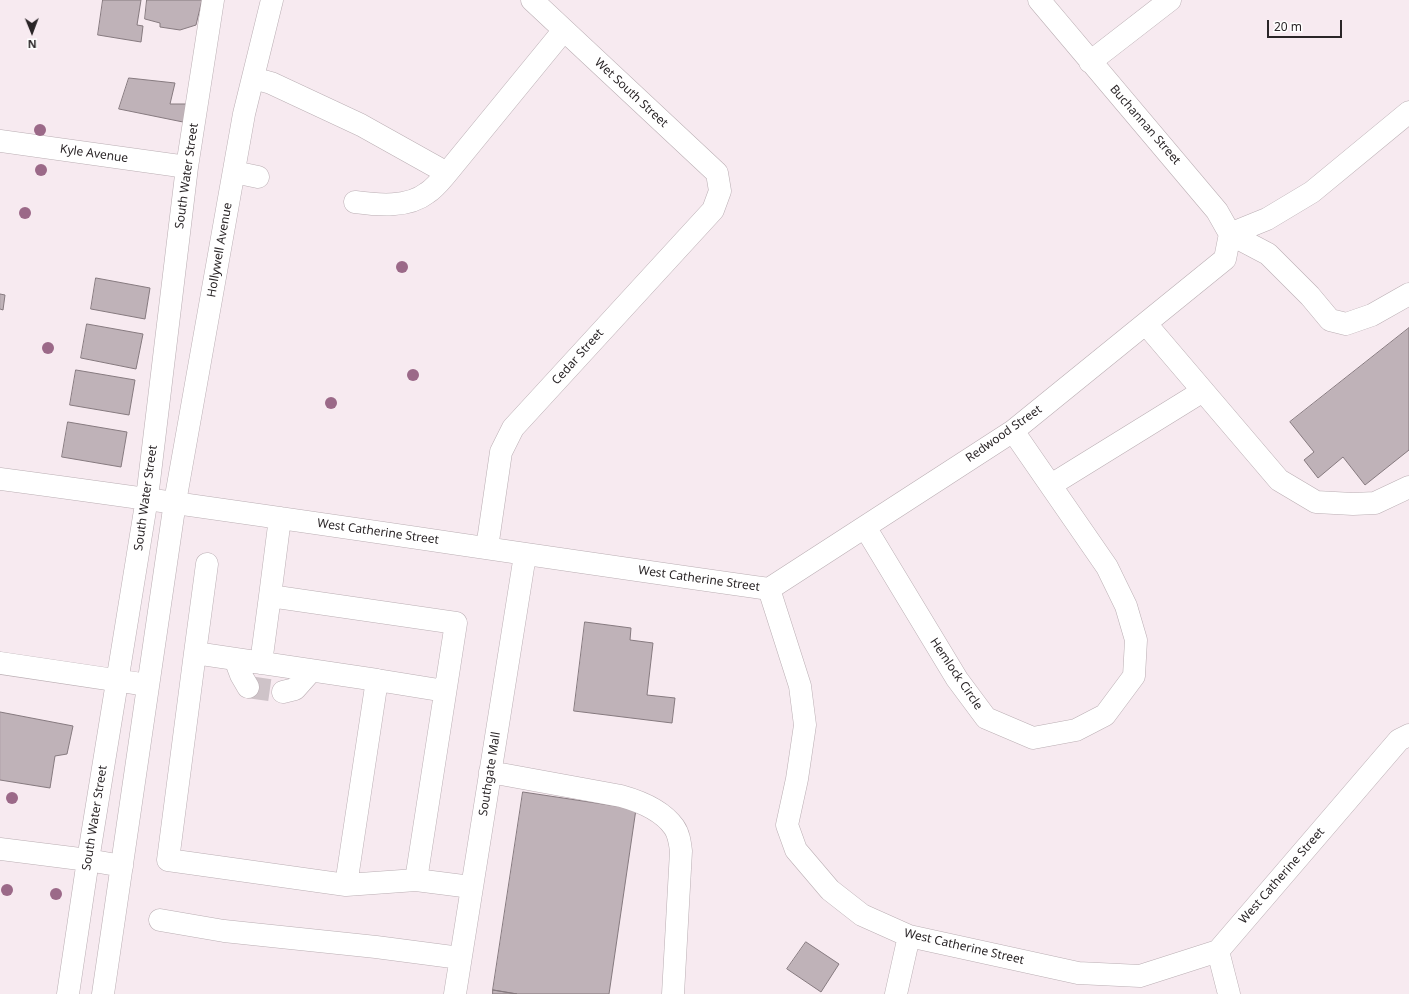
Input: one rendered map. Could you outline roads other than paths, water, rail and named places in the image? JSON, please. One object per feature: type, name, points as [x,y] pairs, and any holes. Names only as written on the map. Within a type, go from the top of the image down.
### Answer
[{"type":"street","name":"South Water Street","points":[[68,994],[88,860],[147,498],[187,167],[213,0]]},
{"type":"street","name":"Hollywell Avenue","points":[[175,502],[244,114],[272,0]]},
{"type":"street","name":"Wet South Street","points":[[532,0],[717,174],[720,191]]},
{"type":"street","name":"Buchannan Street","points":[[1039,0],[1217,211],[1230,234]]},
{"type":"street","points":[[1090,62],[1170,0]]},
{"type":"street","points":[[355,202],[382,206],[408,202],[427,194],[447,173],[564,30]]},
{"type":"street","points":[[253,78],[271,83],[361,125],[447,173]]},
{"type":"street","points":[[1230,234],[1267,218],[1312,192],[1409,112]]},
{"type":"street","name":"Kyle Avenue","points":[[0,141],[187,167]]},
{"type":"street","points":[[234,172],[258,177]]},
{"type":"street","name":"Cedar Street","points":[[487,548],[501,452],[514,428],[713,210],[720,191]]},
{"type":"street","points":[[1230,234],[1268,254],[1310,296],[1330,320],[1346,324],[1372,315],[1409,294]]},
{"type":"street","name":"Redwood Street","points":[[769,589],[1013,431],[1226,259],[1230,234]]},
{"type":"street","points":[[1146,324],[1279,480],[1316,502],[1353,504],[1375,503],[1409,487]]},
{"type":"street","points":[[1051,485],[1203,391]]},
{"type":"street","name":"Hemlock Circle","points":[[865,527],[957,679],[986,718],[1033,738],[1076,730],[1105,715],[1134,676],[1136,640],[1126,606],[1107,567],[1013,431]]},
{"type":"street","name":"West Catherine Street","points":[[0,478],[175,502],[487,548],[525,555],[769,589],[800,686],[805,725],[797,779],[787,825],[796,850],[830,890],[862,915],[909,936],[1078,973],[1140,976],[1218,951],[1399,740],[1409,736]]},
{"type":"street","points":[[103,994],[175,502]]},
{"type":"street","points":[[261,663],[280,518]]},
{"type":"street","name":"Southgate Mall","points":[[455,994],[525,555]]},
{"type":"street","points":[[207,564],[168,860],[346,885],[416,880],[472,887]]},
{"type":"street","points":[[270,596],[456,623],[416,880]]},
{"type":"street","points":[[195,653],[445,691]]},
{"type":"street","points":[[235,659],[241,675],[248,687]]},
{"type":"street","points":[[0,663],[148,685]]},
{"type":"street","points":[[283,692],[295,689],[311,671]]},
{"type":"street","points":[[346,885],[377,680]]},
{"type":"street","points":[[490,772],[621,796],[635,800],[664,816],[675,827],[679,838],[681,851],[673,994]]},
{"type":"street","points":[[0,849],[88,860],[122,866]]},
{"type":"street","points":[[160,920],[224,931],[376,947],[460,958]]},
{"type":"street","points":[[896,994],[909,936]]},
{"type":"street","points":[[1218,951],[1229,994]]},
{"type":"tunnel","points":[[248,687],[283,692]]}]
